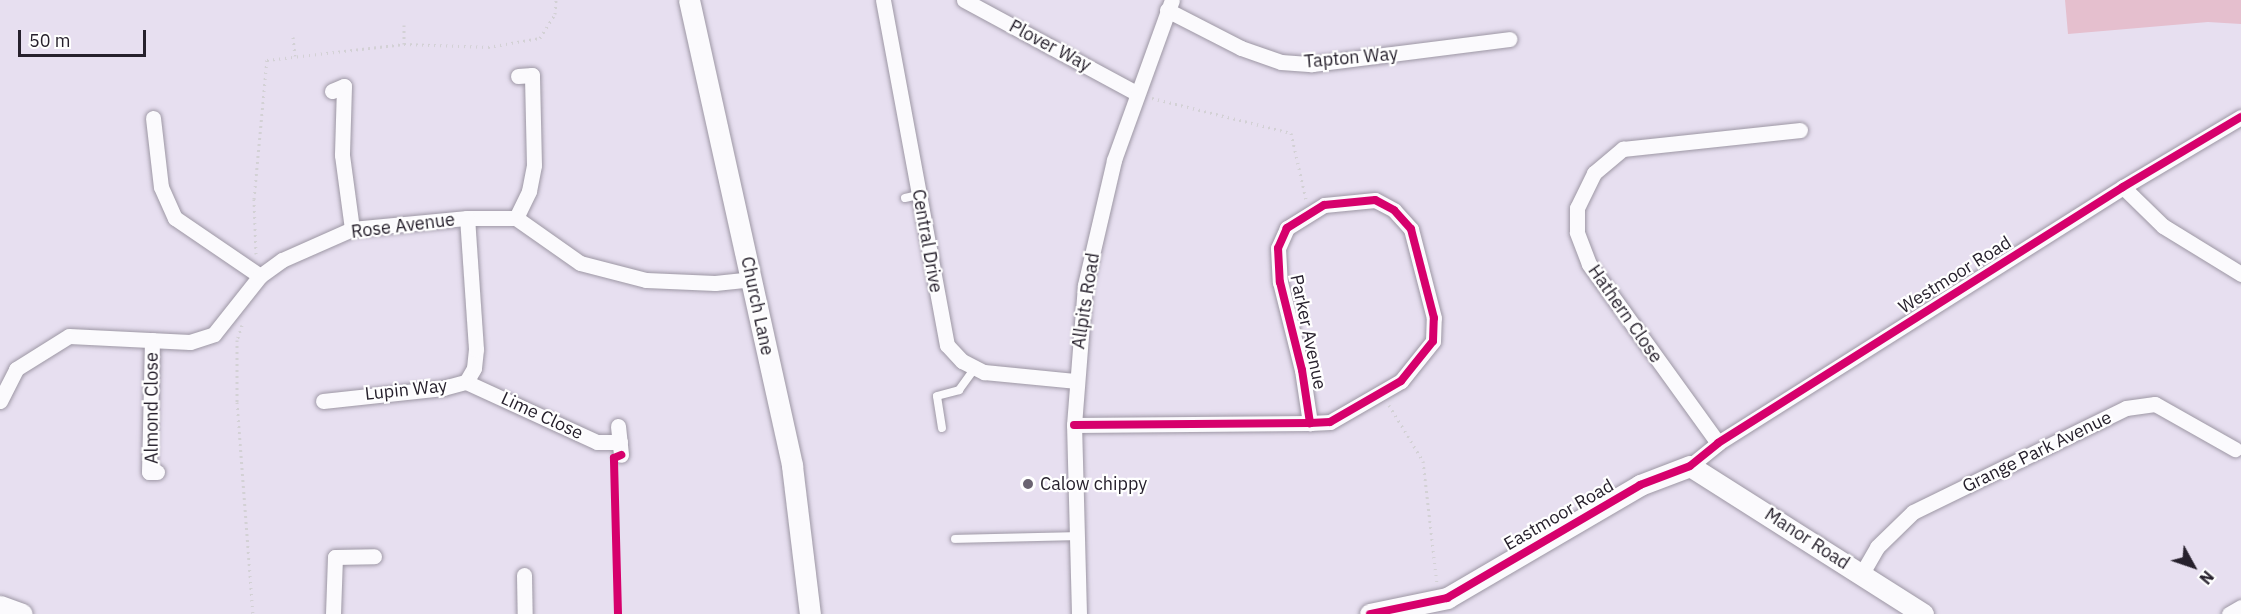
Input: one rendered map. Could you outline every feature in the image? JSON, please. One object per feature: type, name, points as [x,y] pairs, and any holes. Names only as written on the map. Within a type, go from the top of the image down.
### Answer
[{"type":"street","name":"Church Lane","points":[[689,0],[792,466],[810,614]]},
{"type":"street","name":"Central Drive","points":[[883,0],[911,197],[947,345],[962,361],[975,368]]},
{"type":"street","name":"Plover Way","points":[[964,0],[1136,93]]},
{"type":"street","name":"Allpits Road","points":[[1079,614],[1074,425],[1075,381],[1085,285],[1114,160],[1169,5]]},
{"type":"street","name":"Tapton Way","points":[[1169,5],[1241,48],[1281,62],[1312,64],[1509,39]]},
{"type":"street","points":[[531,75],[534,165],[529,191],[516,218],[580,263],[645,280],[715,283],[751,279]]},
{"type":"street","points":[[344,87],[342,155],[352,229]]},
{"type":"street","name":"Westmoor Road","points":[[1689,466],[1718,443],[2123,186],[2241,117]]},
{"type":"street","points":[[153,118],[162,187],[176,218],[260,276]]},
{"type":"street","name":"Hathern Close","points":[[1718,443],[1589,264],[1577,232],[1577,208],[1594,173],[1623,149],[1800,130]]},
{"type":"street","points":[[2123,186],[2163,226],[2241,274]]},
{"type":"street","name":"Parker Avenue","points":[[1074,425],[1310,423],[1330,422],[1401,381],[1433,340],[1434,318],[1415,239],[1394,210],[1375,200],[1324,205],[1287,228],[1278,248],[1280,282],[1302,370],[1310,423]]},
{"type":"street","name":"Rose Avenue","points":[[0,401],[16,369],[69,336],[190,342],[214,334],[260,276],[282,260],[352,229],[467,218],[516,218]]},
{"type":"street","name":"Lupin Way","points":[[323,400],[443,388],[466,382],[474,368],[476,349],[467,218]]},
{"type":"street","name":"Almond Close","points":[[149,473],[152,340]]},
{"type":"street","points":[[975,368],[1075,381]]},
{"type":"street","name":"Lime Close","points":[[466,382],[597,442],[620,448],[618,426]]},
{"type":"street","name":"Grange Park Avenue","points":[[1861,574],[1877,546],[1913,512],[2126,408],[2155,404],[2235,449]]},
{"type":"street","name":"Eastmoor Road","points":[[1370,614],[1443,598],[1640,485],[1689,466]]},
{"type":"street","name":"Manor Road","points":[[1689,466],[1861,574],[1910,610]]},
{"type":"street","points":[[333,614],[335,557],[374,556]]},
{"type":"street","points":[[524,574],[525,614]]},
{"type":"street","points":[[0,606],[22,614]]},
{"type":"street","points":[[2229,614],[2241,607]]},
{"type":"lane","points":[[942,428],[937,396],[959,390],[975,368]]},
{"type":"lane","points":[[955,539],[1077,536]]},
{"type":"path","points":[[404,25],[404,44]]},
{"type":"path","points":[[293,37],[295,56]]},
{"type":"path","points":[[1136,93],[1176,107],[1291,133],[1309,213]]},
{"type":"path","points":[[245,319],[237,340],[237,402],[252,614]]},
{"type":"path","points":[[1381,393],[1424,461],[1443,598]]},
{"type":"shaded area","points":[[2065,0],[2241,0],[2241,24],[2208,22],[2068,34]]},
{"type":"cycle path","points":[[1370,614],[1447,598],[1640,485],[1690,466],[1718,443],[2123,187],[2241,117]]},
{"type":"cycle path","points":[[1074,425],[1310,423],[1330,422],[1401,381],[1433,341],[1434,318],[1411,229],[1394,210],[1375,200],[1324,205],[1287,228],[1278,248],[1280,282],[1302,370],[1310,423]]},
{"type":"cycle path","points":[[618,614],[614,458],[621,455]]},
{"type":"place","name":"Calow chippy","points":[[1028,484]]}]
